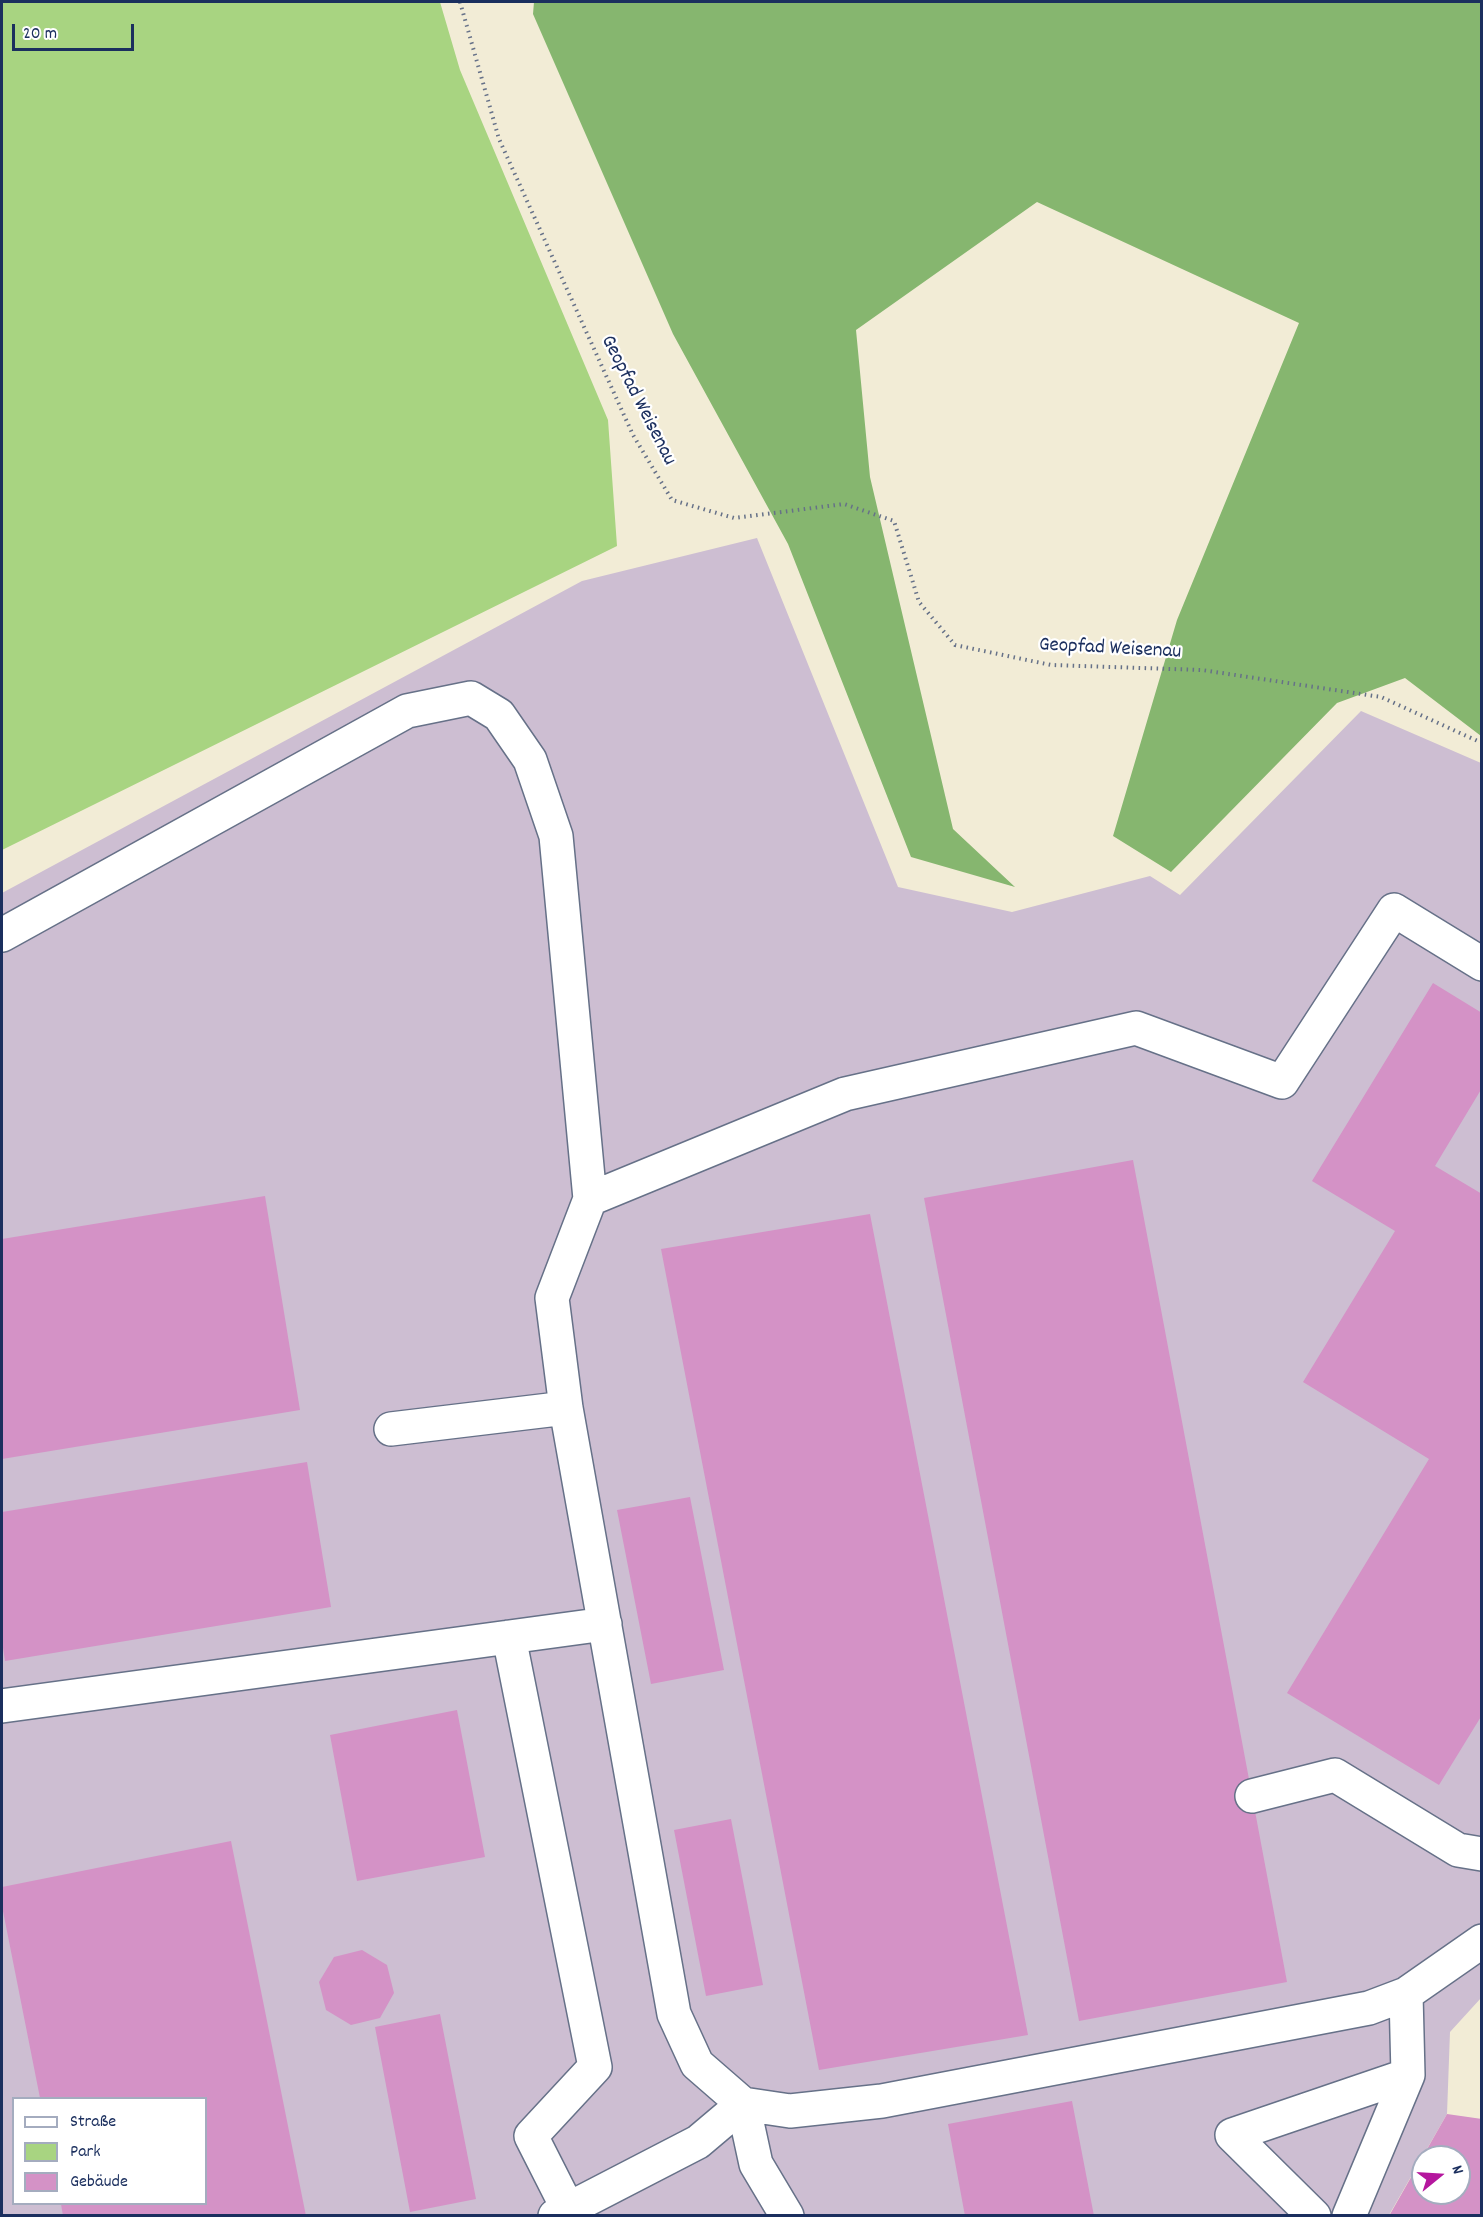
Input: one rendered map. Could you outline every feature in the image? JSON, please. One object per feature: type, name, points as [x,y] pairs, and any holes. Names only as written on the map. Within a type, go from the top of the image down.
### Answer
[{"type":"lane","points":[[2,935],[407,711],[471,698],[499,716],[530,760],[556,836],[590,1199],[552,1298],[567,1408],[674,2014],[697,2064],[743,2104],[790,2111],[882,2101],[1369,2008],[1406,1994],[1482,1941]]},
{"type":"lane","points":[[590,1199],[845,1094],[1136,1028],[1282,1082],[1394,909],[1482,964]]},
{"type":"lane","points":[[391,1429],[567,1408]]},
{"type":"lane","points":[[2,1706],[605,1624]]},
{"type":"lane","points":[[509,1637],[595,2067],[531,2136],[561,2212],[698,2142],[743,2104]]},
{"type":"lane","points":[[1252,1797],[1335,1775],[1458,1850],[1482,1854]]},
{"type":"lane","points":[[1349,2216],[1408,2075],[1406,1994]]},
{"type":"lane","points":[[1314,2216],[1232,2135],[1408,2075]]},
{"type":"lane","points":[[743,2104],[756,2164],[787,2216]]},
{"type":"path","name":"Geopfad Weisenau","points":[[460,2],[498,138],[633,435],[672,500],[734,518],[844,504],[894,521],[919,602],[955,645],[1051,665],[1202,670],[1381,697],[1482,743]]},
{"type":"shaded area","points":[[757,538],[898,887],[1012,912],[1150,876],[1180,895],[1361,711],[1481,763],[1481,1998],[1450,2032],[1447,2114],[1429,2145],[1411,2145],[1411,2177],[1389,2215],[2,2216],[2,893],[582,581]]},
{"type":"green space","points":[[2,2],[440,2],[460,70],[608,420],[617,546],[2,850]]},
{"type":"green space","points":[[534,2],[1481,2],[1481,736],[1405,678],[1337,703],[1171,872],[1113,836],[1177,620],[1299,323],[1037,202],[856,330],[870,477],[953,829],[1015,887],[911,857],[788,544],[673,334],[533,14]]},
{"type":"building","points":[[1433,983],[1482,1013],[1482,1088],[1435,1166],[1482,1194],[1482,1715],[1439,1785],[1287,1693],[1429,1459],[1303,1382],[1395,1231],[1312,1181]]},
{"type":"building","points":[[1133,1160],[1287,1982],[1079,2021],[924,1198]]},
{"type":"building","points":[[265,1196],[300,1410],[2,1459],[2,1239]]},
{"type":"building","points":[[870,1214],[1028,2035],[819,2070],[661,1249]]},
{"type":"building","points":[[307,1462],[331,1607],[5,1661],[2,1641],[2,1512]]},
{"type":"building","points":[[690,1497],[724,1670],[651,1684],[617,1510]]},
{"type":"building","points":[[457,1710],[485,1857],[357,1881],[330,1735]]},
{"type":"building","points":[[731,1819],[763,1985],[706,1996],[674,1830]]},
{"type":"building","points":[[231,1841],[306,2216],[63,2216],[61,2205],[207,2205],[207,2097],[40,2097],[2,1906],[2,1887]]},
{"type":"building","points":[[362,1950],[387,1965],[394,1993],[380,2018],[351,2025],[326,2010],[319,1982],[334,1957]]},
{"type":"building","points":[[440,2014],[476,2199],[410,2212],[375,2027]]},
{"type":"building","points":[[1072,2101],[1094,2216],[965,2216],[948,2124]]},
{"type":"building","points":[[1447,2114],[1482,2119],[1482,2216],[1389,2216],[1411,2177],[1411,2205],[1471,2205],[1471,2145],[1429,2145]]}]
